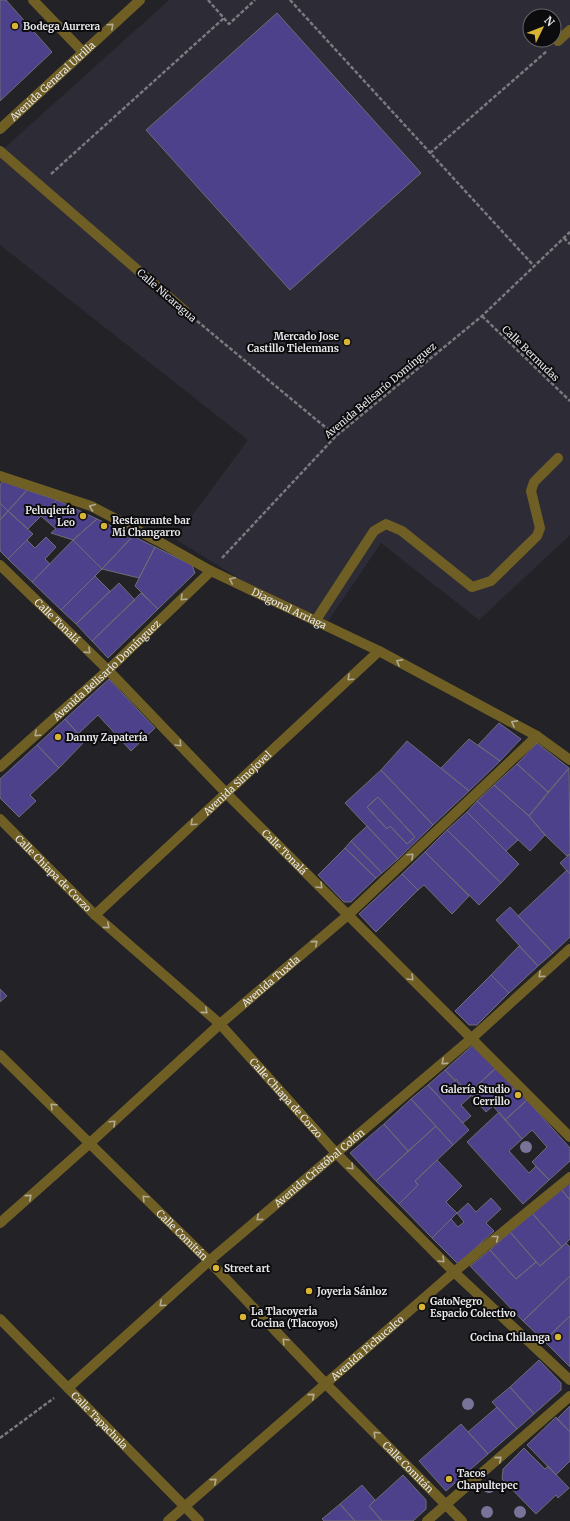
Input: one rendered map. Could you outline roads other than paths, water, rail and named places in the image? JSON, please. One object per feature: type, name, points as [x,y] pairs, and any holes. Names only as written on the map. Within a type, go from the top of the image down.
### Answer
[{"type":"street","points":[[33,0],[83,52]]},
{"type":"street","name":"Avenida General Utrilla","points":[[0,129],[140,0]]},
{"type":"street","points":[[562,38],[570,30]]},
{"type":"street","name":"Calle Nicaragua","points":[[0,152],[186,311]]},
{"type":"street","points":[[316,620],[374,531],[386,524],[402,531],[472,587],[490,581],[537,536],[540,528],[531,491],[534,482],[558,458]]},
{"type":"street","name":"Diagonal Arriaga","points":[[0,476],[91,506],[158,540],[211,571],[378,651],[537,736],[570,760]]},
{"type":"street","name":"Calle Tonalá","points":[[0,565],[108,670],[226,793],[570,1137]]},
{"type":"street","name":"Avenida Belisario Domínguez","points":[[0,767],[108,670],[211,571]]},
{"type":"street","name":"Avenida Simojovel","points":[[95,915],[378,651]]},
{"type":"street","name":"Avenida Tuxtla","points":[[0,1223],[220,1024],[348,915],[537,736]]},
{"type":"street","name":"Calle Chiapa de Corzo","points":[[0,819],[95,915],[220,1024],[336,1153],[454,1272],[570,1380]]},
{"type":"street","name":"Avenida Cristóbal Colón","points":[[68,1388],[209,1261],[472,1038],[570,949]]},
{"type":"street","name":"Calle Comitán","points":[[0,1055],[209,1261],[326,1384],[462,1521]]},
{"type":"street","name":"Avenida Pichucalco","points":[[168,1521],[454,1272],[570,1177]]},
{"type":"street","name":"Calle Tapachula","points":[[0,1319],[199,1521]]},
{"type":"street","points":[[427,1521],[570,1396]]},
{"type":"place","name":"Bodega Aurrera","points":[[15,26]]},
{"type":"place","name":"Mercado Jose Castillo Tielemans","points":[[347,342]]},
{"type":"place","name":"Peluqiería Leo","points":[[83,516]]},
{"type":"place","name":"Restaurante bar Mi Changarro","points":[[104,526]]},
{"type":"place","name":"Danny Zapatería","points":[[58,737]]},
{"type":"place","name":"Galería Studio Cerrillo","points":[[518,1095]]},
{"type":"place","name":"Street art","points":[[216,1268]]},
{"type":"place","name":"Joyeria Sánloz","points":[[309,1291]]},
{"type":"place","name":"GatoNegro Espacio Colectivo","points":[[422,1307]]},
{"type":"place","name":"La Tlacoyeria Cocina (Tlacoyos)","points":[[243,1317]]},
{"type":"place","name":"Cocina Chilanga","points":[[558,1337]]},
{"type":"place","name":"Tacos Chapultepec","points":[[449,1479]]}]
